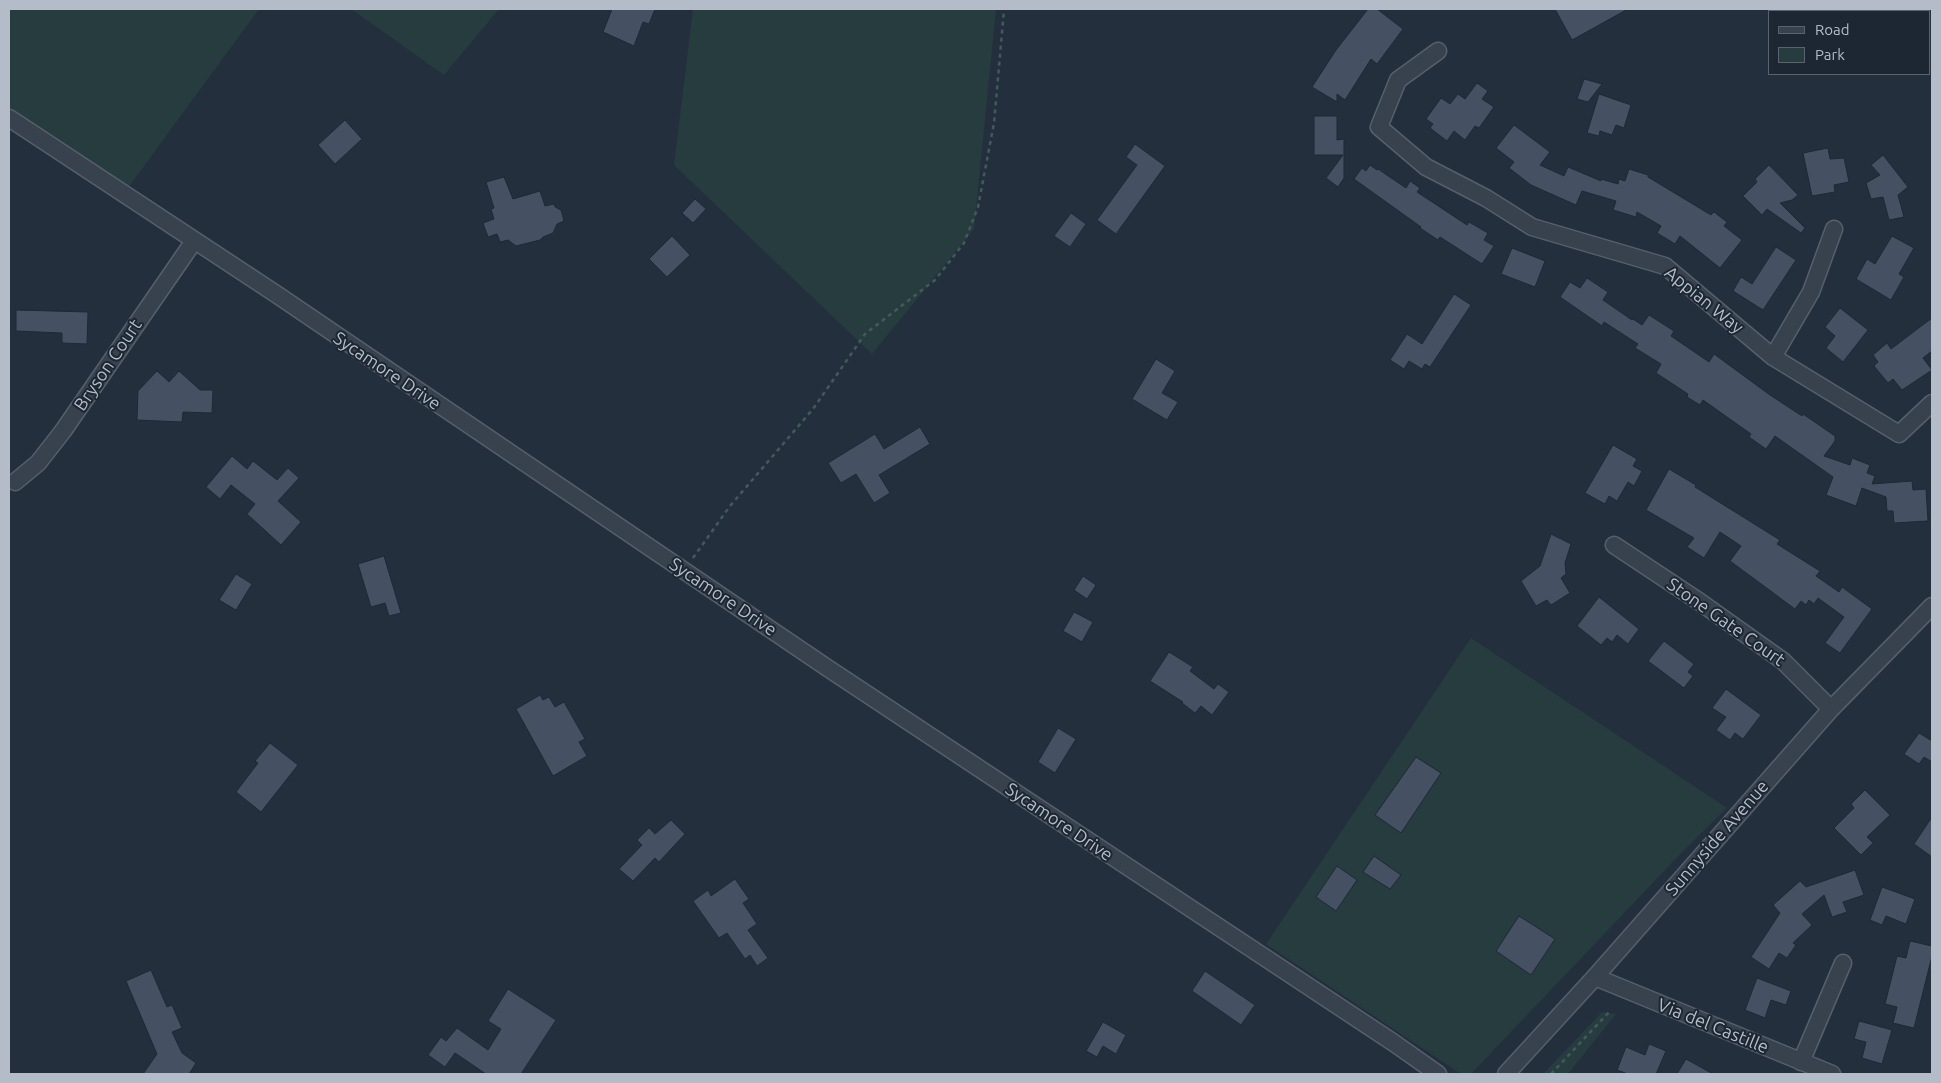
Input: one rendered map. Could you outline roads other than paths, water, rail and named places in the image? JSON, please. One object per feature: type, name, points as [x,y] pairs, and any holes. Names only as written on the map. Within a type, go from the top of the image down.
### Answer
[{"type":"street","name":"Appian Way","points":[[1438,50],[1398,80],[1379,127],[1426,168],[1486,198],[1532,228],[1665,266],[1772,356],[1899,434],[1932,403]]},
{"type":"street","name":"Sycamore Drive","points":[[9,118],[1139,876],[1394,1043],[1438,1074]]},
{"type":"street","points":[[1772,356],[1811,292],[1834,229]]},
{"type":"street","name":"Bryson Court","points":[[15,482],[38,463],[63,431],[194,241]]},
{"type":"street","name":"Stone Gate Court","points":[[1614,545],[1700,602],[1783,661],[1831,709]]},
{"type":"street","name":"Sunnyside Avenue","points":[[1506,1074],[1595,977],[1831,709],[1929,616]]},
{"type":"street","points":[[1801,1062],[1843,963]]},
{"type":"street","name":"Via del Castille","points":[[1595,977],[1832,1074]]}]
